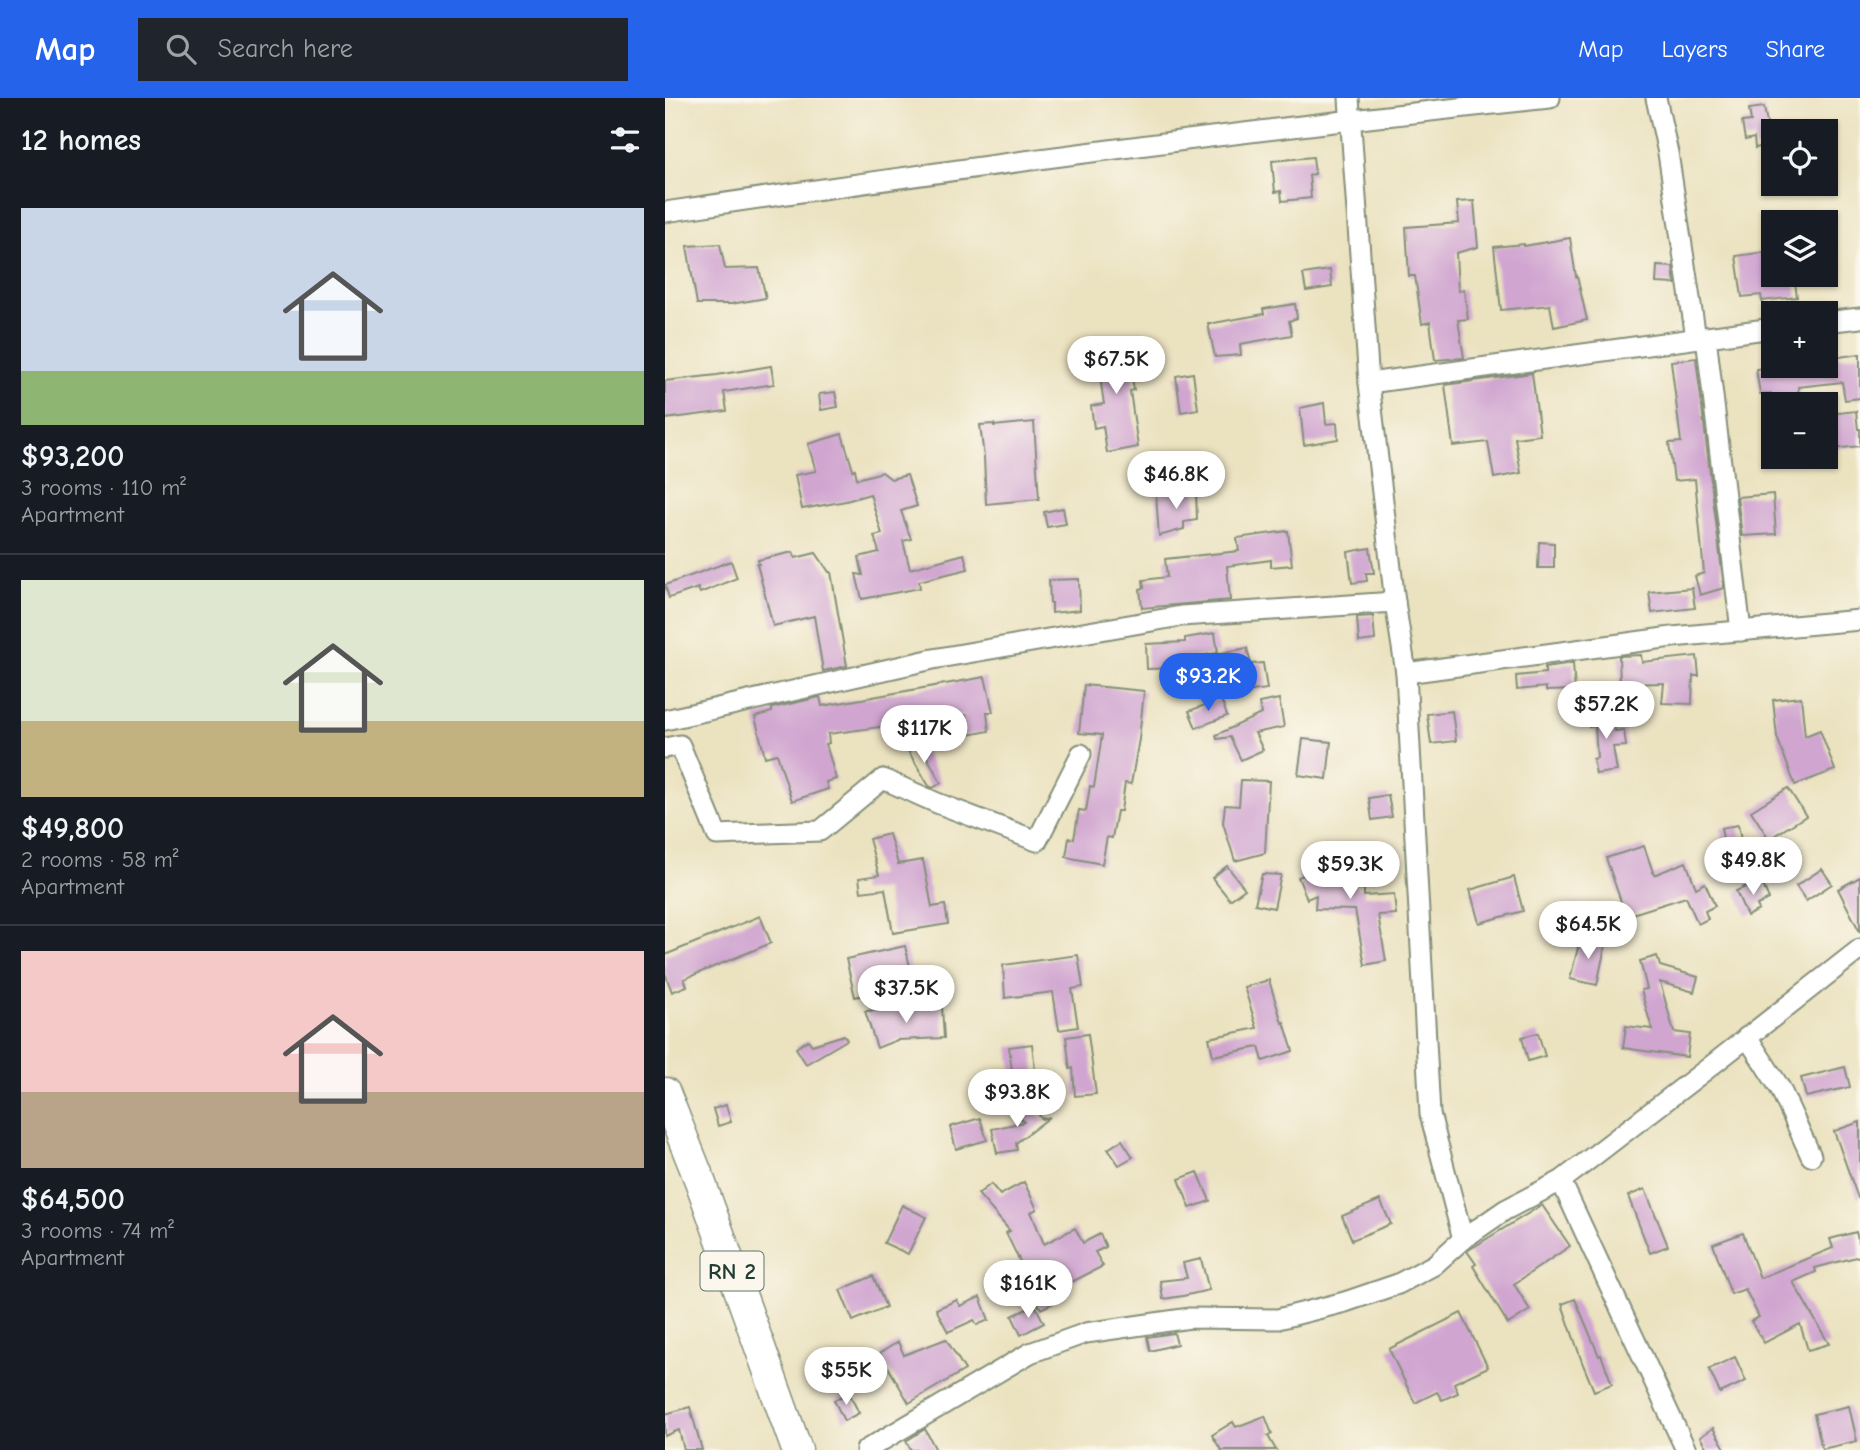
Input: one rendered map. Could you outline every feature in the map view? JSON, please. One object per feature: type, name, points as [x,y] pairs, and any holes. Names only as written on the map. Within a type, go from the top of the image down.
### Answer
[{"type":"main road","name":"RN 2","points":[[665,1093],[700,1181],[797,1450]]},
{"type":"street","points":[[1349,98],[1369,383],[1406,673],[1430,1115],[1463,1239]]},
{"type":"street","points":[[665,212],[911,175],[1351,119],[1550,98]]},
{"type":"street","points":[[1656,98],[1701,337],[1741,631]]},
{"type":"street","points":[[1838,321],[1860,318]]},
{"type":"street","points":[[1369,383],[1761,330]]},
{"type":"street","points":[[665,720],[933,659],[1181,616],[1395,602]]},
{"type":"street","points":[[1406,673],[1672,637],[1860,620]]},
{"type":"street","points":[[665,748],[680,745],[717,835],[820,831],[883,779],[1037,841],[1081,754]]},
{"type":"street","points":[[866,1450],[1030,1353],[1086,1333],[1190,1318],[1278,1319],[1345,1302],[1398,1284],[1434,1265],[1463,1239],[1505,1210],[1561,1181],[1860,949]]},
{"type":"street","points":[[1747,1037],[1780,1088],[1811,1156]]},
{"type":"street","points":[[1561,1181],[1686,1450]]},
{"type":"building","points":[[1764,107],[1766,119],[1761,119],[1761,147],[1755,148],[1754,138],[1745,140],[1742,122],[1751,121],[1749,109]]},
{"type":"building","points":[[1313,157],[1315,174],[1309,175],[1311,198],[1282,201],[1281,191],[1275,192],[1272,161]]},
{"type":"building","points":[[1474,201],[1478,247],[1456,253],[1458,291],[1464,290],[1468,319],[1458,320],[1464,358],[1435,360],[1430,322],[1422,324],[1415,276],[1409,276],[1406,227],[1459,223],[1457,202]]},
{"type":"building","points":[[1570,238],[1587,320],[1554,327],[1550,305],[1501,310],[1494,247],[1524,246]]},
{"type":"building","points":[[720,244],[725,269],[759,268],[766,298],[731,304],[697,304],[687,246]]},
{"type":"building","points":[[1761,253],[1761,287],[1796,287],[1797,297],[1762,301],[1761,295],[1742,297],[1736,256]]},
{"type":"building","points":[[1657,266],[1673,267],[1675,284],[1656,283]]},
{"type":"building","points":[[1330,270],[1332,287],[1306,291],[1303,274]]},
{"type":"building","points":[[1295,304],[1297,318],[1289,321],[1292,335],[1240,344],[1241,355],[1215,357],[1208,324],[1264,314],[1263,309]]},
{"type":"building","points":[[1126,338],[1134,390],[1130,391],[1138,447],[1107,453],[1103,426],[1094,428],[1091,406],[1104,404],[1095,343]]},
{"type":"building","points":[[1860,354],[1860,398],[1845,400],[1842,382],[1798,387],[1799,392],[1760,394],[1756,369],[1761,368],[1761,378],[1838,378],[1838,357]]},
{"type":"building","points":[[1696,358],[1724,588],[1700,595],[1695,576],[1704,573],[1695,479],[1674,481],[1669,443],[1681,442],[1671,361]]},
{"type":"building","points":[[771,366],[774,384],[724,392],[727,411],[665,419],[665,381]]},
{"type":"building","points":[[1193,373],[1198,409],[1181,412],[1176,376]]},
{"type":"building","points":[[1532,373],[1540,435],[1515,438],[1521,473],[1494,478],[1488,442],[1453,446],[1445,385]]},
{"type":"building","points":[[835,392],[838,407],[821,410],[819,394]]},
{"type":"building","points":[[1324,403],[1326,424],[1337,423],[1338,439],[1304,445],[1300,408]]},
{"type":"building","points":[[1856,411],[1860,446],[1838,448],[1838,413]]},
{"type":"building","points":[[1034,422],[1039,499],[986,504],[980,425]]},
{"type":"building","points":[[842,434],[857,479],[882,472],[891,479],[907,475],[917,506],[901,511],[911,539],[903,541],[910,569],[964,554],[968,569],[919,581],[920,588],[862,599],[856,574],[863,575],[859,557],[879,552],[874,536],[882,534],[870,494],[802,509],[795,475],[816,471],[808,444]]},
{"type":"building","points":[[1218,470],[1219,485],[1203,486],[1202,471]]},
{"type":"building","points":[[1196,490],[1197,520],[1184,522],[1184,529],[1159,536],[1156,495]]},
{"type":"building","points":[[1773,494],[1776,534],[1742,536],[1737,497]]},
{"type":"building","points":[[1063,508],[1066,524],[1047,527],[1044,512]]},
{"type":"building","points":[[1288,531],[1292,565],[1271,567],[1271,560],[1227,566],[1230,600],[1142,608],[1140,589],[1144,588],[1143,580],[1167,577],[1165,559],[1239,551],[1237,538]]},
{"type":"building","points":[[1539,542],[1554,543],[1554,568],[1538,568]]},
{"type":"building","points":[[1370,548],[1374,573],[1366,573],[1367,581],[1352,583],[1348,552]]},
{"type":"building","points":[[793,552],[795,558],[816,553],[831,572],[847,666],[823,671],[814,616],[773,626],[758,560]]},
{"type":"building","points":[[731,561],[737,578],[700,593],[698,588],[669,598],[665,585]]},
{"type":"building","points":[[1079,579],[1080,610],[1052,613],[1049,580]]},
{"type":"building","points":[[1692,588],[1695,608],[1652,613],[1649,592]]},
{"type":"building","points":[[1373,616],[1375,640],[1359,642],[1357,617]]},
{"type":"building","points":[[1215,633],[1218,653],[1176,660],[1176,668],[1147,669],[1146,644],[1185,642],[1185,638]]},
{"type":"building","points":[[1247,648],[1251,664],[1263,663],[1267,689],[1231,694],[1221,653]]},
{"type":"building","points":[[1641,655],[1642,662],[1697,656],[1699,676],[1693,676],[1692,704],[1662,703],[1664,683],[1620,684],[1619,656]]},
{"type":"building","points":[[1573,663],[1575,690],[1546,691],[1546,687],[1517,690],[1516,676],[1545,673],[1545,667]]},
{"type":"building","points":[[985,677],[993,712],[987,712],[989,731],[958,737],[956,722],[967,715],[828,734],[829,743],[826,744],[836,779],[826,782],[828,789],[792,801],[777,754],[765,757],[755,717],[772,712],[772,708],[820,697],[822,706]]},
{"type":"building","points":[[1084,685],[1144,691],[1131,784],[1125,783],[1121,811],[1117,811],[1112,838],[1107,837],[1102,864],[1066,857],[1069,838],[1074,839],[1079,810],[1086,811],[1090,786],[1094,787],[1102,735],[1079,733]]},
{"type":"building","points":[[1801,697],[1805,736],[1820,730],[1835,770],[1795,785],[1777,737],[1773,700]]},
{"type":"building","points":[[1221,699],[1227,716],[1196,728],[1189,711]]},
{"type":"building","points":[[1279,699],[1284,727],[1255,733],[1263,750],[1241,760],[1230,737],[1217,739],[1216,735],[1261,714],[1259,703]]},
{"type":"building","points":[[1452,711],[1456,741],[1431,744],[1427,714]]},
{"type":"building","points":[[1613,711],[1615,731],[1624,730],[1626,746],[1613,747],[1617,771],[1596,774],[1593,759],[1597,758],[1595,726],[1589,727],[1588,713]]},
{"type":"building","points":[[1303,739],[1331,742],[1327,779],[1298,775]]},
{"type":"building","points":[[919,742],[941,783],[933,788],[929,786],[907,749]]},
{"type":"building","points":[[1241,780],[1269,781],[1265,853],[1235,861],[1223,823],[1225,805],[1239,806]]},
{"type":"building","points":[[1788,788],[1806,816],[1769,839],[1751,811]]},
{"type":"building","points":[[1388,795],[1392,817],[1372,820],[1369,798]]},
{"type":"building","points":[[1738,825],[1743,850],[1726,854],[1721,828]]},
{"type":"building","points":[[889,834],[898,864],[923,860],[932,907],[945,905],[948,924],[893,933],[885,889],[861,892],[859,878],[879,875],[869,839]]},
{"type":"building","points":[[1644,846],[1654,875],[1686,862],[1696,888],[1705,883],[1715,906],[1705,911],[1708,919],[1698,924],[1686,897],[1626,916],[1606,858]]},
{"type":"building","points":[[1323,854],[1356,856],[1355,888],[1364,889],[1364,896],[1394,894],[1396,914],[1378,915],[1386,961],[1365,965],[1355,910],[1315,909],[1316,895],[1307,899],[1298,877],[1323,868]]},
{"type":"building","points":[[1227,866],[1245,889],[1230,900],[1212,878]]},
{"type":"building","points":[[1822,869],[1832,884],[1806,901],[1796,886]]},
{"type":"building","points":[[1262,874],[1281,875],[1274,908],[1255,904]]},
{"type":"building","points":[[1514,877],[1523,911],[1479,923],[1470,890]]},
{"type":"building","points":[[1860,877],[1860,932],[1838,889]]},
{"type":"building","points":[[1761,880],[1769,899],[1757,905],[1759,910],[1747,916],[1736,891]]},
{"type":"building","points":[[760,916],[771,943],[684,979],[687,986],[672,992],[665,973],[665,955]]},
{"type":"building","points":[[1581,936],[1606,942],[1597,985],[1570,979]]},
{"type":"building","points":[[905,946],[914,983],[855,997],[846,959]]},
{"type":"building","points":[[1078,955],[1083,987],[1072,989],[1078,1027],[1059,1030],[1053,992],[1005,998],[1003,965]]},
{"type":"building","points":[[1657,956],[1660,966],[1698,977],[1694,992],[1660,982],[1674,1032],[1690,1034],[1687,1057],[1623,1048],[1626,1026],[1652,1029],[1641,990],[1647,989],[1640,961]]},
{"type":"building","points":[[1269,980],[1293,1051],[1263,1061],[1259,1047],[1213,1056],[1209,1038],[1257,1028],[1244,987]]},
{"type":"building","points":[[942,1007],[944,1038],[897,1040],[877,1048],[865,1011]]},
{"type":"building","points":[[1538,1033],[1545,1056],[1528,1061],[1522,1037]]},
{"type":"building","points":[[1088,1034],[1096,1094],[1075,1096],[1073,1068],[1070,1069],[1066,1037]]},
{"type":"building","points":[[844,1035],[847,1040],[806,1064],[796,1048],[808,1040],[812,1045]]},
{"type":"building","points":[[1032,1044],[1036,1077],[1013,1079],[1009,1047]]},
{"type":"building","points":[[1845,1067],[1850,1087],[1806,1097],[1801,1078]]},
{"type":"building","points":[[1028,1100],[1042,1119],[1050,1117],[1016,1143],[1017,1150],[997,1153],[992,1129],[1024,1122],[1014,1110]]},
{"type":"building","points":[[726,1105],[731,1122],[718,1126],[713,1109]]},
{"type":"building","points":[[980,1118],[987,1140],[956,1149],[950,1127]]},
{"type":"building","points":[[1860,1122],[1860,1198],[1858,1198],[1834,1131]]},
{"type":"building","points":[[1122,1140],[1133,1157],[1119,1165],[1108,1149]]},
{"type":"building","points":[[1198,1172],[1210,1201],[1190,1208],[1179,1179]]},
{"type":"building","points":[[1024,1182],[1037,1209],[1031,1212],[1044,1244],[1075,1228],[1083,1243],[1100,1234],[1106,1247],[1095,1252],[1103,1266],[1048,1294],[1053,1303],[1041,1309],[1006,1233],[1010,1231],[978,1194],[991,1184],[1000,1195]]},
{"type":"building","points":[[1645,1189],[1668,1246],[1650,1253],[1628,1196]]},
{"type":"building","points":[[1380,1200],[1391,1224],[1352,1240],[1342,1216]]},
{"type":"building","points":[[902,1205],[926,1217],[908,1254],[884,1243]]},
{"type":"building","points":[[1542,1205],[1570,1246],[1514,1284],[1530,1310],[1508,1324],[1473,1266],[1476,1264],[1467,1251]]},
{"type":"building","points":[[1856,1232],[1860,1256],[1815,1268],[1816,1272],[1793,1282],[1829,1344],[1808,1350],[1800,1324],[1764,1343],[1751,1321],[1759,1317],[1745,1289],[1731,1294],[1713,1244],[1743,1233],[1760,1278],[1833,1248],[1830,1239]]},
{"type":"building","points":[[1201,1259],[1209,1290],[1163,1299],[1160,1281],[1187,1278],[1183,1263]]},
{"type":"building","points":[[873,1276],[886,1307],[853,1321],[840,1290]]},
{"type":"building","points":[[980,1297],[989,1320],[977,1325],[974,1320],[948,1332],[936,1309],[957,1300],[960,1306]]},
{"type":"building","points":[[1575,1299],[1612,1384],[1594,1391],[1562,1304]]},
{"type":"building","points":[[1035,1305],[1044,1323],[1021,1335],[1012,1316]]},
{"type":"building","points":[[1461,1313],[1488,1367],[1454,1383],[1458,1393],[1442,1400],[1437,1392],[1415,1403],[1389,1349]]},
{"type":"building","points":[[1174,1333],[1177,1344],[1150,1351],[1147,1337]]},
{"type":"building","points":[[946,1339],[965,1370],[909,1403],[880,1353],[898,1342],[904,1355]]},
{"type":"building","points":[[1735,1357],[1746,1381],[1720,1393],[1709,1369]]},
{"type":"building","points":[[849,1393],[859,1413],[844,1421],[834,1400]]},
{"type":"building","points":[[1849,1406],[1857,1441],[1822,1449],[1814,1414]]},
{"type":"building","points":[[690,1407],[702,1450],[684,1450],[679,1430],[665,1436],[665,1414]]},
{"type":"building","points":[[1265,1416],[1272,1434],[1268,1436],[1276,1450],[1221,1450],[1212,1435],[1233,1422],[1236,1427]]},
{"type":"building","points":[[1713,1428],[1726,1450],[1708,1450],[1700,1437]]},
{"type":"building","points":[[925,1429],[936,1450],[911,1450],[906,1441]]}]
